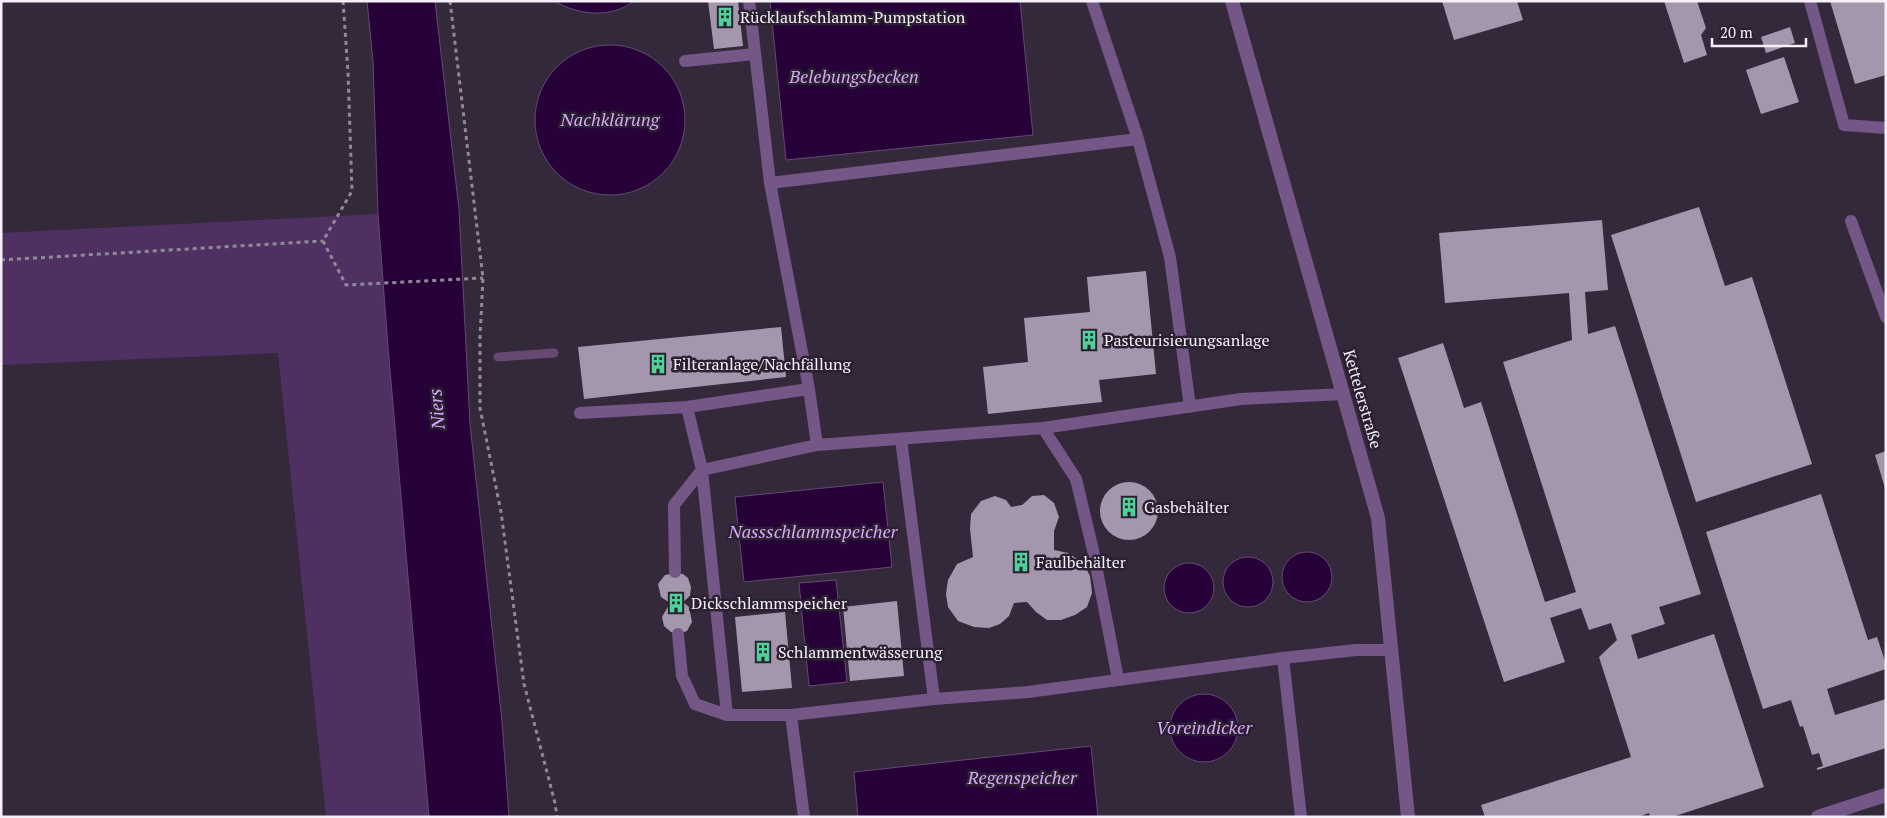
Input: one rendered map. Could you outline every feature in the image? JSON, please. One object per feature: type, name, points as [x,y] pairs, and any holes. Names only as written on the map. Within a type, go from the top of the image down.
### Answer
[{"type":"street","name":"Kettelerstraße","points":[[1232,1],[1378,518],[1408,817]]},
{"type":"street","points":[[1818,817],[1886,795]]},
{"type":"lane","points":[[749,1],[770,183],[809,389],[817,445]]},
{"type":"lane","points":[[1092,1],[1138,139],[1170,257],[1190,406]]},
{"type":"lane","points":[[1810,1],[1844,125],[1886,128]]},
{"type":"lane","points":[[684,61],[755,54]]},
{"type":"lane","points":[[770,183],[1138,139]]},
{"type":"lane","points":[[1852,221],[1886,317]]},
{"type":"lane","points":[[580,413],[687,406],[809,389]]},
{"type":"lane","points":[[675,572],[674,505],[702,470],[817,445],[1043,428],[1240,399],[1344,394]]},
{"type":"lane","points":[[687,406],[702,470],[727,715]]},
{"type":"lane","points":[[1043,428],[1076,479],[1093,550],[1118,679]]},
{"type":"lane","points":[[900,439],[934,699]]},
{"type":"lane","points":[[678,634],[682,676],[696,704],[727,715],[791,715],[934,699],[1028,692],[1282,658],[1356,650],[1392,650]]},
{"type":"lane","points":[[1282,658],[1301,817]]},
{"type":"lane","points":[[791,715],[804,817]]},
{"type":"path","points":[[323,241],[352,191],[348,72],[343,1]]},
{"type":"path","points":[[450,1],[483,278],[480,337],[480,408],[501,512],[524,684],[557,817]]},
{"type":"path","points":[[1,260],[323,241]]},
{"type":"path","points":[[323,241],[346,285],[483,278]]},
{"type":"shaded area","points":[[378,214],[429,817],[326,817],[278,353],[1,365],[1,233]]},
{"type":"water","name":"Niers","points":[[367,1],[435,1],[459,209],[470,424],[502,721],[509,817],[429,817],[388,347],[378,214],[373,61]]},
{"type":"water","points":[[554,1],[634,1],[615,11],[594,13],[563,6]]},
{"type":"water","name":"Belebungsbecken","points":[[770,1],[1020,1],[1033,135],[786,160]]},
{"type":"water","name":"Nachklärung","points":[[610,45],[625,46],[639,51],[663,67],[679,91],[684,105],[684,135],[679,149],[663,173],[639,189],[625,194],[610,195],[595,194],[581,189],[557,173],[541,149],[536,135],[535,120],[536,105],[541,91],[557,67],[581,51],[595,46]]},
{"type":"water","name":"Nassschlammspeicher","points":[[883,482],[892,567],[744,582],[735,497]]},
{"type":"water","points":[[1307,552],[1321,556],[1328,563],[1332,577],[1328,591],[1321,598],[1307,602],[1293,598],[1286,591],[1282,577],[1286,563],[1293,556]]},
{"type":"water","points":[[1248,557],[1262,561],[1269,568],[1273,582],[1269,596],[1262,603],[1248,607],[1234,603],[1227,596],[1223,582],[1227,568],[1234,561]]},
{"type":"water","points":[[1189,563],[1207,570],[1214,588],[1207,606],[1189,613],[1171,606],[1164,588],[1171,570]]},
{"type":"water","points":[[836,580],[847,682],[809,686],[799,583]]},
{"type":"water","name":"Voreindicker","points":[[1197,694],[1211,694],[1223,699],[1233,709],[1238,721],[1238,735],[1233,747],[1223,757],[1211,762],[1197,762],[1185,757],[1175,747],[1170,735],[1170,721],[1175,709],[1185,699]]},
{"type":"water","name":"Regenspeicher","points":[[1091,746],[1098,817],[858,817],[854,772]]},
{"type":"building","name":"Rücklaufschlamm-Pumpstation","points":[[708,1],[738,1],[743,46],[714,49]]},
{"type":"building","points":[[1442,1],[1517,1],[1523,20],[1454,40]]},
{"type":"building","points":[[1664,1],[1697,1],[1706,28],[1701,35],[1707,55],[1684,63]]},
{"type":"building","points":[[1830,1],[1886,1],[1886,75],[1855,84]]},
{"type":"building","points":[[1790,27],[1795,43],[1766,53],[1761,37]]},
{"type":"building","points":[[1784,57],[1799,102],[1761,114],[1746,70]]},
{"type":"building","points":[[1699,207],[1725,286],[1752,277],[1812,464],[1696,502],[1611,235]]},
{"type":"building","points":[[1602,220],[1608,290],[1585,292],[1588,334],[1615,326],[1701,594],[1659,607],[1665,624],[1631,635],[1638,659],[1714,634],[1764,787],[1672,817],[1650,817],[1649,813],[1638,817],[1485,817],[1481,805],[1631,757],[1599,657],[1617,640],[1611,623],[1589,630],[1581,608],[1550,618],[1565,662],[1504,682],[1398,358],[1443,343],[1464,408],[1481,402],[1545,602],[1576,592],[1503,362],[1572,340],[1569,293],[1445,303],[1439,233]]},
{"type":"building","name":"Pasteurisierungsanlage","points":[[1146,271],[1156,374],[1099,380],[1102,402],[988,414],[983,367],[1028,362],[1024,318],[1090,312],[1087,277]]},
{"type":"building","name":"Filteranlage/Nachfällung","points":[[781,327],[786,377],[584,399],[578,347]]},
{"type":"building","points":[[1886,451],[1886,488],[1885,488],[1875,455]]},
{"type":"building","name":"Gasbehälter","points":[[1129,482],[1140,484],[1153,495],[1158,511],[1156,522],[1145,535],[1129,540],[1118,538],[1105,527],[1100,511],[1102,500],[1113,487]]},
{"type":"building","points":[[1821,494],[1868,640],[1877,637],[1886,664],[1886,669],[1827,689],[1835,715],[1886,699],[1886,748],[1817,770],[1817,768],[1823,766],[1819,753],[1812,755],[1803,726],[1800,727],[1791,700],[1763,709],[1706,532]]},
{"type":"building","name":"Faulbehälter","points":[[1044,495],[1054,503],[1059,517],[1054,531],[1054,550],[1068,553],[1077,559],[1085,566],[1090,576],[1092,593],[1087,607],[1075,615],[1061,620],[1047,620],[1027,602],[1014,603],[1009,616],[1000,624],[989,628],[974,627],[958,621],[948,607],[946,594],[948,580],[957,564],[973,557],[970,529],[971,514],[981,501],[995,496],[1006,500],[1011,507],[1022,505],[1032,496]]},
{"type":"building","name":"Dickschlammspeicher","points":[[683,574],[688,578],[691,587],[690,596],[683,602],[689,607],[692,622],[687,631],[678,634],[671,632],[664,626],[662,617],[670,603],[661,597],[658,584],[665,575]]},
{"type":"building","points":[[897,601],[904,676],[850,681],[843,607]]},
{"type":"building","name":"Schlammentwässerung","points":[[785,612],[792,688],[742,692],[735,617]]},
{"type":"waterway","points":[[498,357],[554,353]]},
{"type":"place","name":"Rücklaufschlamm-Pumpstation","points":[[725,17]]},
{"type":"place","name":"Pasteurisierungsanlage","points":[[1089,340]]},
{"type":"place","name":"Filteranlage/Nachfällung","points":[[658,364]]},
{"type":"place","name":"Gasbehälter","points":[[1129,507]]},
{"type":"place","name":"Faulbehälter","points":[[1021,562]]},
{"type":"place","name":"Dickschlammspeicher","points":[[676,603]]},
{"type":"place","name":"Schlammentwässerung","points":[[763,652]]}]
